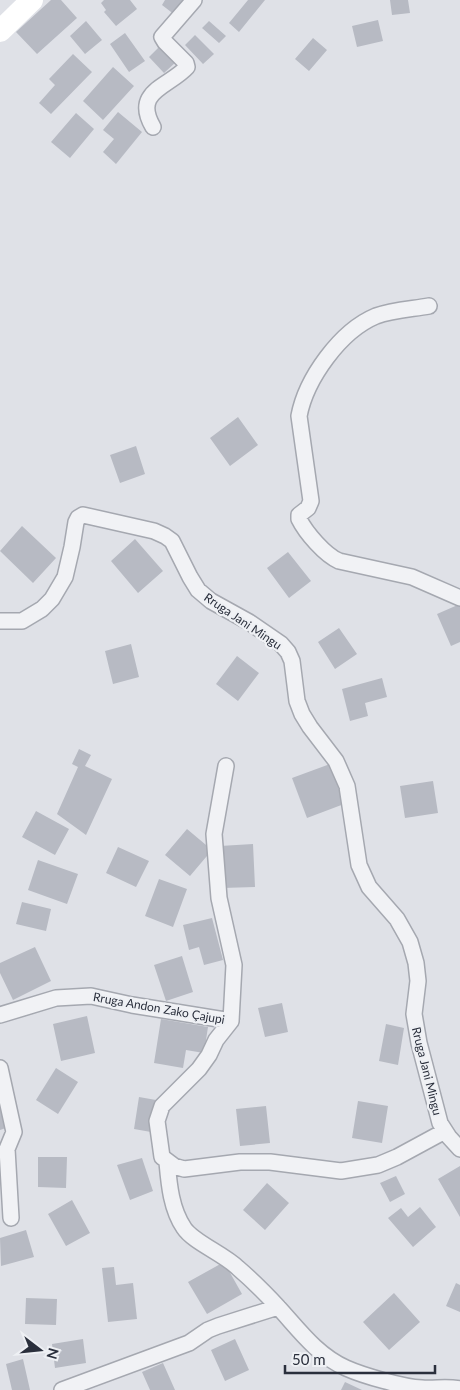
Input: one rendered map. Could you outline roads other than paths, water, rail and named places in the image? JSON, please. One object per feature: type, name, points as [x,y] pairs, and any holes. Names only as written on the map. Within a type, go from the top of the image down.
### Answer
[{"type":"street","points":[[0,31],[32,0]]},
{"type":"street","points":[[153,127],[147,117],[146,107],[149,98],[160,86],[187,67],[186,63],[162,37],[194,0]]},
{"type":"street","points":[[429,306],[383,314],[365,322],[330,353],[315,374],[301,403],[298,416],[311,496],[310,505],[300,515],[299,519],[323,549],[339,561],[412,577],[460,598]]},
{"type":"street","name":"Rruga Jani Mingu","points":[[0,622],[22,621],[42,609],[52,599],[66,576],[76,522],[83,515],[154,531],[166,536],[172,541],[198,590],[281,644],[288,652],[292,661],[297,701],[302,714],[336,761],[345,779],[359,865],[369,887],[397,919],[410,942],[416,962],[418,981],[414,1014],[415,1028],[440,1124],[460,1149]]},
{"type":"street","points":[[226,766],[214,834],[219,898],[234,965],[231,1021],[216,1040],[209,1055],[199,1069],[162,1106],[157,1121],[162,1158],[184,1169],[240,1162],[270,1162],[325,1170],[342,1170],[378,1166],[445,1131]]},
{"type":"street","name":"Rruga Andon Zako Çajupi","points":[[0,1015],[56,998],[91,996],[132,1005],[231,1021]]},
{"type":"street","points":[[0,1068],[14,1132],[7,1149],[11,1218]]},
{"type":"street","points":[[167,1162],[172,1196],[178,1217],[184,1228],[191,1236],[219,1252],[238,1267],[278,1307],[307,1340],[333,1362],[378,1378],[422,1388],[441,1386],[460,1388]]},
{"type":"street","points":[[62,1390],[189,1343],[208,1330],[218,1326],[278,1307]]}]
